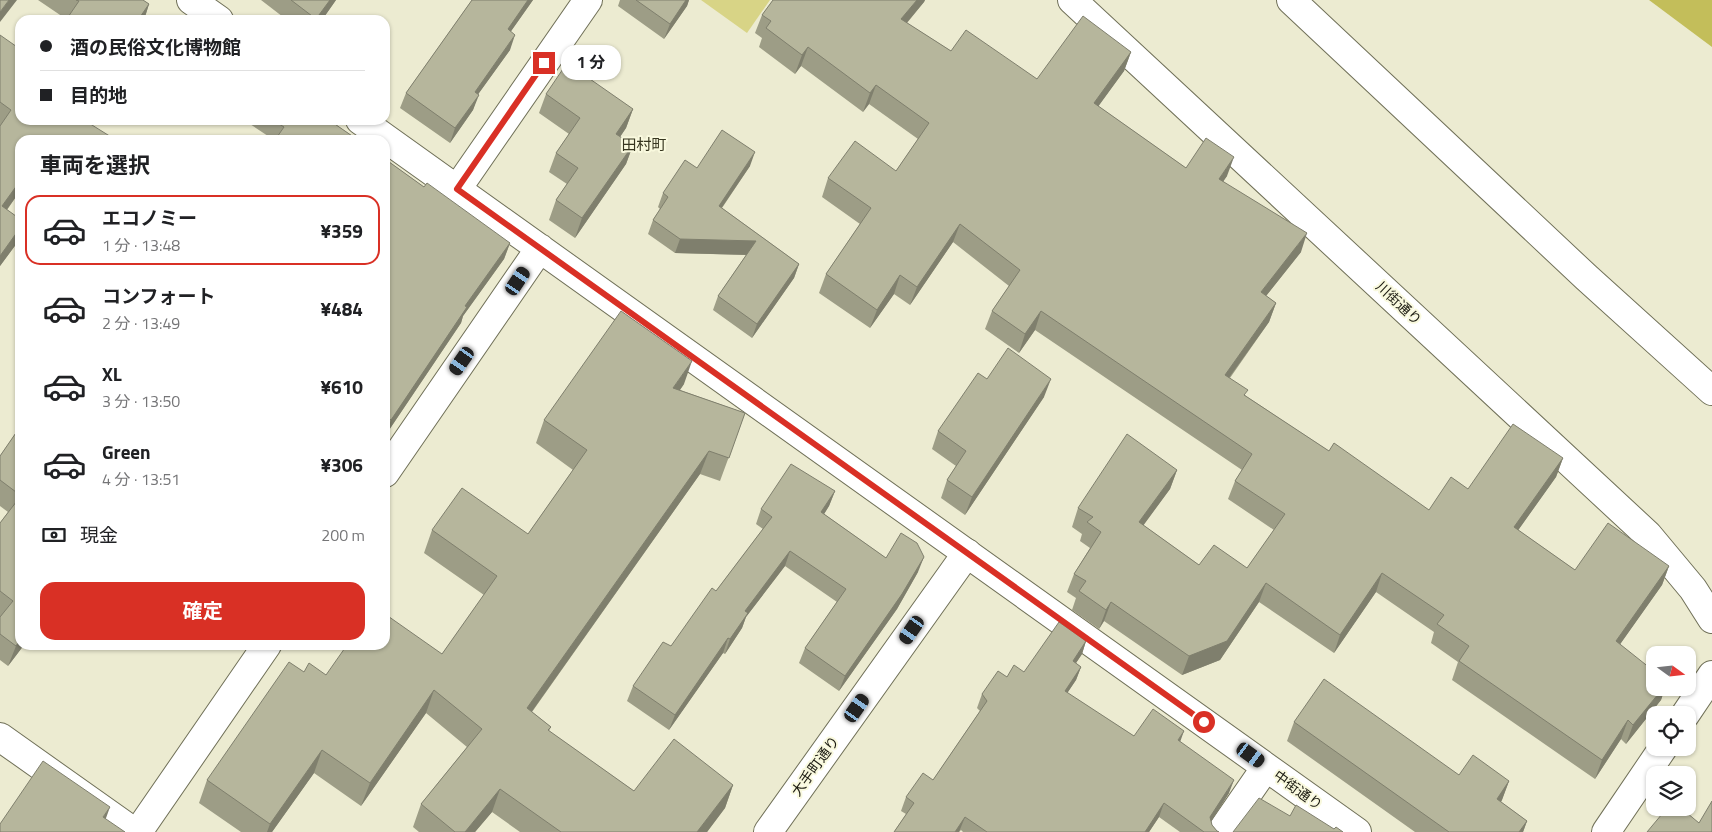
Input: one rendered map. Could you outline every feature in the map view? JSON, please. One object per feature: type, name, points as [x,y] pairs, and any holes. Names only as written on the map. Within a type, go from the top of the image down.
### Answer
[{"type":"street","points":[[191,0],[212,15]]},
{"type":"street","points":[[457,189],[588,0]]},
{"type":"street","name":"川街通り","points":[[1072,0],[1648,535],[1693,589],[1712,619]]},
{"type":"street","points":[[1291,0],[1586,277],[1712,391]]},
{"type":"street","name":"中街通り","points":[[367,125],[381,135]]},
{"type":"street","name":"中街通り","points":[[390,141],[1357,832]]},
{"type":"street","points":[[390,467],[540,248]]},
{"type":"street","name":"大手町通り","points":[[768,832],[967,553]]},
{"type":"street","points":[[138,832],[264,650]]},
{"type":"street","points":[[1691,706],[1712,675]]},
{"type":"street","points":[[0,737],[134,832]]},
{"type":"street","points":[[1606,832],[1658,756]]},
{"type":"street","points":[[1221,832],[1266,767]]},
{"type":"shaded area","points":[[701,0],[770,0],[747,33]]},
{"type":"shaded area","points":[[1649,0],[1712,0],[1712,47]]},
{"type":"building","points":[[0,0],[9,0],[0,12]]},
{"type":"building","points":[[76,0],[143,0],[149,4],[141,15],[69,15],[79,1]]},
{"type":"building","points":[[291,0],[330,0],[319,15],[311,15]]},
{"type":"building","points":[[472,0],[528,0],[508,29],[515,35],[475,92],[479,95],[455,128],[406,93]]},
{"type":"building","points":[[636,0],[686,0],[670,24]]},
{"type":"building","points":[[773,0],[917,0],[901,19],[951,51],[966,30],[1037,79],[1083,16],[1131,52],[1094,103],[1186,168],[1206,138],[1234,157],[1219,179],[1307,233],[1261,292],[1276,303],[1225,375],[1248,390],[1244,395],[1329,451],[1334,443],[1429,510],[1451,477],[1468,489],[1513,424],[1563,458],[1514,527],[1575,570],[1608,523],[1669,566],[1616,641],[1646,665],[1646,696],[1657,696],[1648,706],[1646,706],[1646,709],[1633,725],[1628,720],[1602,760],[1459,661],[1469,646],[1437,624],[1444,615],[1382,573],[1340,635],[1266,583],[1227,641],[1189,656],[1111,602],[1106,610],[1079,591],[1086,581],[1074,574],[1101,532],[1087,522],[1093,517],[1078,508],[1127,434],[1177,470],[1139,522],[1199,565],[1214,545],[1247,568],[1285,514],[1235,481],[1252,454],[1041,311],[1025,334],[992,311],[1020,270],[960,224],[917,287],[900,275],[877,310],[826,274],[871,208],[828,178],[855,141],[896,171],[929,123],[876,85],[870,93],[808,47],[802,55],[766,28],[771,21],[762,15]]},
{"type":"building","points":[[0,35],[15,46],[15,125],[92,125],[108,135],[15,135],[15,188],[2,206],[15,215],[15,235],[0,256],[0,126],[11,110],[0,102]]},
{"type":"building","points":[[567,63],[633,109],[616,134],[633,145],[582,218],[556,200],[578,168],[556,153],[580,118],[546,94]]},
{"type":"building","points":[[281,125],[336,125],[351,135],[278,135],[284,127]]},
{"type":"building","points":[[722,130],[755,152],[719,206],[799,264],[757,324],[718,296],[756,241],[680,239],[653,220],[668,197],[663,193],[685,160],[697,168]]},
{"type":"building","points":[[390,163],[424,187],[427,183],[510,243],[465,306],[467,307],[391,420]]},
{"type":"building","points":[[621,311],[692,361],[673,388],[745,413],[729,458],[709,451],[527,708],[551,727],[548,730],[634,791],[674,739],[733,785],[697,832],[561,832],[500,789],[465,832],[455,832],[421,804],[482,729],[434,690],[370,783],[322,750],[270,824],[207,780],[289,662],[304,672],[309,663],[326,675],[344,650],[390,650],[390,618],[442,654],[497,576],[432,530],[462,488],[528,534],[587,450],[544,420]]},
{"type":"building","points":[[1008,348],[1051,379],[972,497],[947,480],[966,451],[938,431],[978,373],[987,379]]},
{"type":"building","points":[[15,434],[15,491],[0,480],[0,456]]},
{"type":"building","points":[[791,464],[835,491],[821,512],[886,558],[901,533],[917,543],[924,557],[902,594],[845,676],[805,648],[846,589],[790,551],[745,611],[748,613],[730,639],[728,638],[675,715],[633,686],[663,642],[671,646],[712,588],[716,591],[772,517],[761,509]]},
{"type":"building","points":[[15,504],[15,645],[0,634],[0,617],[13,601],[0,591],[0,523]]},
{"type":"building","points":[[1059,622],[1086,641],[1073,661],[1081,667],[1065,691],[1134,736],[1153,709],[1184,731],[1178,740],[1234,780],[1210,817],[1212,825],[1219,832],[1204,832],[1164,803],[1145,832],[987,832],[965,817],[955,832],[894,832],[914,803],[906,797],[923,773],[933,780],[987,701],[982,694],[998,671],[1007,677],[1014,665],[1024,672]]},
{"type":"building","points":[[1324,679],[1459,775],[1473,755],[1509,781],[1497,799],[1527,821],[1519,832],[1449,832],[1294,722]]},
{"type":"building","points":[[43,761],[110,807],[103,817],[125,832],[0,832],[0,824]]},
{"type":"building","points":[[1259,798],[1290,816],[1296,805],[1334,829],[1336,827],[1343,832],[1233,832]]},
{"type":"building","points":[[1712,801],[1712,832],[1647,832],[1660,816],[1691,816],[1699,823]]},
{"type":"district","name":"田村町","points":[[644,145]]},
{"type":"route","points":[[544,63],[457,189],[1204,722]]}]
